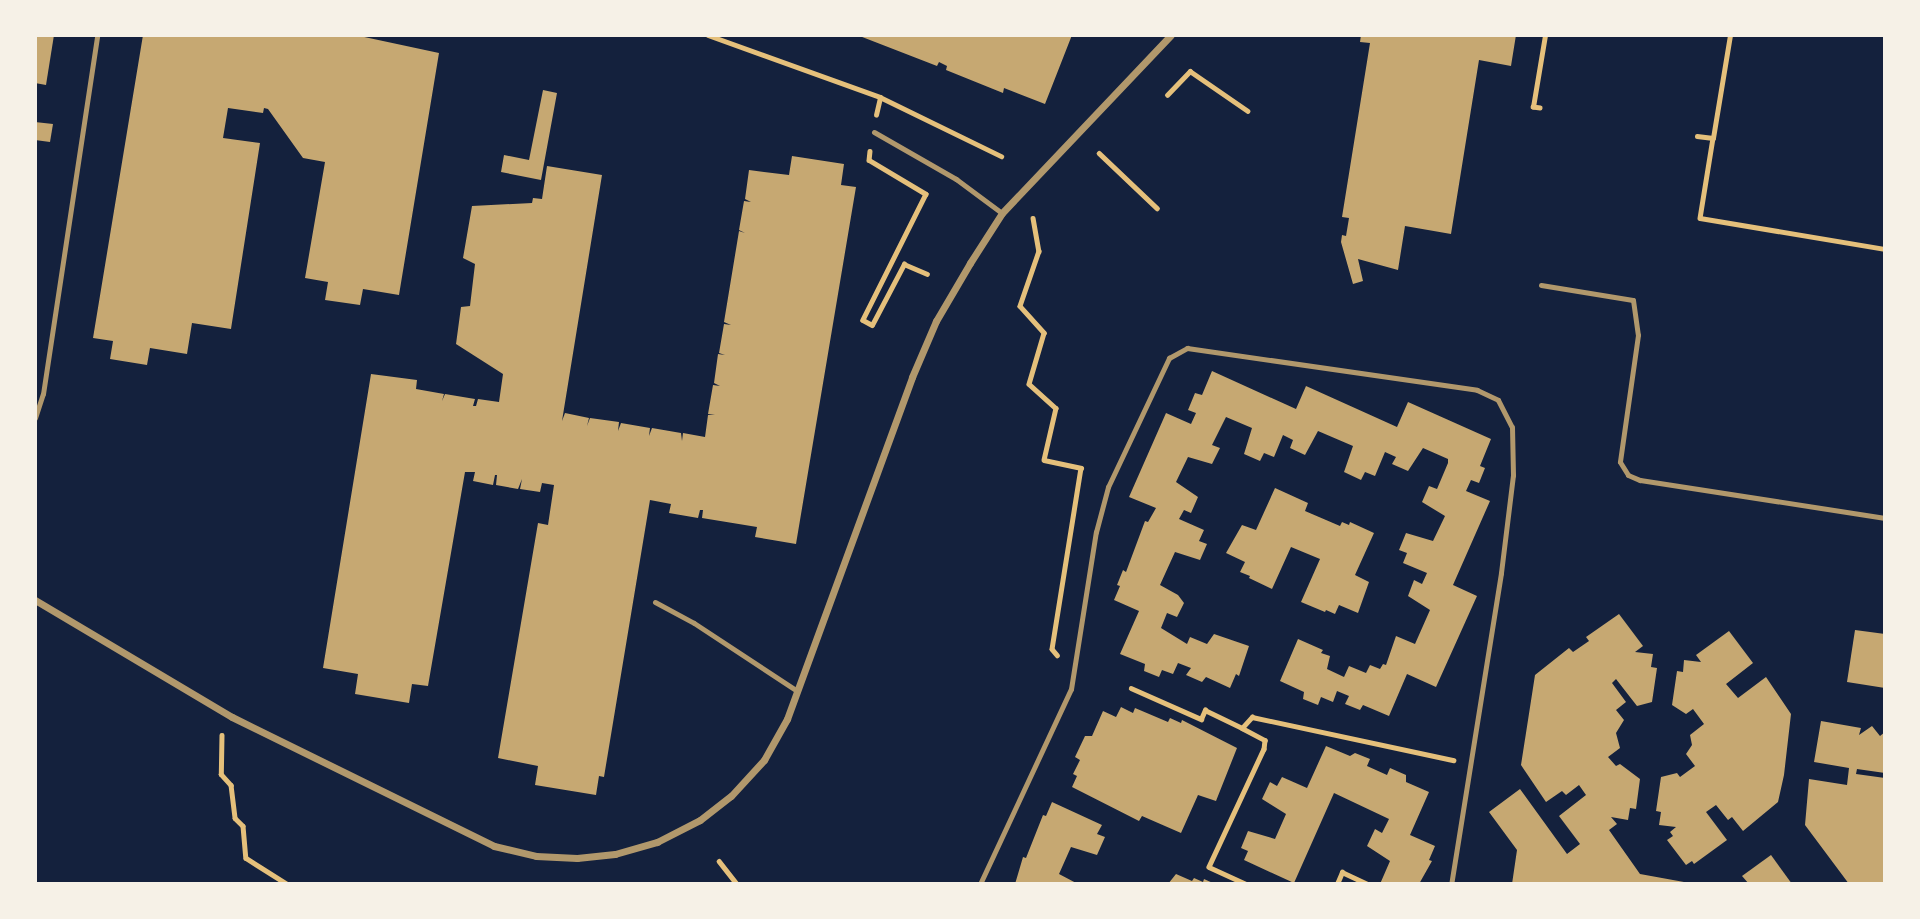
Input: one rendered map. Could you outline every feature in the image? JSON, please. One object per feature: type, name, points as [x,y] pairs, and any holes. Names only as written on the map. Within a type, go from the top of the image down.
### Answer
[{"type":"street","points":[[35,600],[244,723],[494,846],[536,856],[577,858],[615,854],[657,842],[700,820],[731,796],[764,760],[786,719],[797,691],[912,377],[936,321],[1002,213],[1171,35]]},
{"type":"lane","points":[[35,418],[43,394],[97,35]]},
{"type":"lane","points":[[874,132],[956,179],[1002,213]]},
{"type":"lane","points":[[1541,285],[1633,300],[1639,335],[1620,462],[1628,475],[1640,480],[1885,518]]},
{"type":"lane","points":[[980,884],[1071,689],[1096,532],[1108,486],[1169,358],[1187,348],[1477,390],[1498,400],[1512,427],[1513,475],[1502,573],[1451,884]]},
{"type":"lane","points":[[654,602],[694,623],[797,691]]},
{"type":"path","points":[[708,35],[880,97],[1001,156]]},
{"type":"path","points":[[1540,108],[1533,107],[1545,35]]},
{"type":"path","points":[[1730,35],[1700,218],[1885,249]]},
{"type":"path","points":[[1167,95],[1190,71],[1248,111]]},
{"type":"path","points":[[880,97],[869,160],[926,194],[863,320],[872,325],[904,264],[927,274]]},
{"type":"path","points":[[1697,136],[1713,138]]},
{"type":"path","points":[[1099,153],[1157,208]]},
{"type":"path","points":[[1033,218],[1039,251],[1020,306],[1044,333],[1029,384],[1056,408],[1044,460],[1081,468],[1052,649],[1074,674]]},
{"type":"path","points":[[1131,688],[1201,719],[1205,710],[1265,740],[1264,749],[1209,867],[1246,884]]},
{"type":"path","points":[[1242,728],[1252,717],[1471,764]]},
{"type":"path","points":[[222,734],[221,774],[231,785],[234,818],[243,826],[246,858],[287,884]]},
{"type":"path","points":[[719,861],[737,884]]},
{"type":"path","points":[[1336,884],[1342,872],[1368,884]]},
{"type":"building","points":[[35,35],[54,35],[46,85],[35,83]]},
{"type":"building","points":[[143,35],[355,35],[439,53],[399,295],[363,289],[360,305],[325,300],[328,282],[305,278],[325,162],[303,158],[268,109],[264,108],[263,113],[228,108],[223,138],[260,143],[231,329],[192,323],[187,354],[150,348],[147,365],[110,359],[113,341],[93,338]]},
{"type":"building","points":[[857,35],[1072,35],[1045,104],[1004,88],[1003,93],[946,70],[947,66],[939,62],[937,66]]},
{"type":"building","points":[[1361,35],[1516,35],[1511,66],[1479,60],[1451,234],[1405,226],[1398,270],[1358,259],[1363,281],[1353,284],[1341,242],[1342,235],[1346,236],[1349,218],[1342,217],[1370,43],[1360,42]]},
{"type":"building","points":[[543,90],[557,93],[541,180],[501,172],[504,155],[529,160]]},
{"type":"building","points":[[35,122],[53,124],[50,142],[35,140]]},
{"type":"building","points":[[792,156],[844,164],[841,185],[856,187],[796,544],[755,537],[757,527],[702,518],[703,510],[700,510],[698,518],[669,513],[671,504],[650,500],[604,777],[599,776],[596,795],[535,785],[538,766],[498,758],[538,523],[548,525],[554,485],[542,483],[540,492],[520,489],[522,479],[518,489],[496,485],[497,475],[493,485],[473,481],[475,472],[465,472],[428,686],[412,684],[409,703],[355,694],[358,674],[323,668],[371,374],[417,380],[416,389],[444,394],[442,401],[445,394],[475,399],[473,406],[476,406],[478,399],[499,402],[503,374],[456,344],[461,307],[470,306],[475,264],[463,258],[472,206],[532,203],[533,198],[542,199],[547,166],[602,175],[562,421],[565,413],[589,418],[587,426],[590,418],[619,422],[618,431],[621,423],[650,428],[649,436],[652,428],[681,433],[682,441],[683,433],[705,437],[708,415],[715,415],[708,414],[713,385],[720,386],[714,383],[718,354],[725,355],[719,353],[724,324],[731,325],[724,322],[739,231],[745,233],[739,230],[744,201],[751,202],[745,199],[749,170],[789,175]]},
{"type":"building","points":[[1212,371],[1296,409],[1306,386],[1397,427],[1408,402],[1491,439],[1480,466],[1485,468],[1479,483],[1471,480],[1466,491],[1490,501],[1453,585],[1477,596],[1436,687],[1407,674],[1389,716],[1363,705],[1360,710],[1345,704],[1349,696],[1337,691],[1333,702],[1321,697],[1318,705],[1303,699],[1304,692],[1280,681],[1298,639],[1323,650],[1321,653],[1330,656],[1327,669],[1344,677],[1349,666],[1366,673],[1370,665],[1380,669],[1383,664],[1386,665],[1396,636],[1415,644],[1430,610],[1408,596],[1414,580],[1422,584],[1427,573],[1403,563],[1407,553],[1399,550],[1406,533],[1433,541],[1445,516],[1422,502],[1429,486],[1437,489],[1448,463],[1448,459],[1423,448],[1408,471],[1392,464],[1396,457],[1385,452],[1375,476],[1365,472],[1361,480],[1344,472],[1353,446],[1318,431],[1305,455],[1290,448],[1293,440],[1283,435],[1274,457],[1264,453],[1260,461],[1244,454],[1252,428],[1226,417],[1212,445],[1220,448],[1212,464],[1188,457],[1176,482],[1198,497],[1191,513],[1184,510],[1179,519],[1204,530],[1199,541],[1207,544],[1200,560],[1175,552],[1160,585],[1178,595],[1184,603],[1177,617],[1167,613],[1161,628],[1187,644],[1190,637],[1207,644],[1214,634],[1249,646],[1239,676],[1236,674],[1230,688],[1206,677],[1202,682],[1186,675],[1191,668],[1178,663],[1173,674],[1162,670],[1159,677],[1144,671],[1145,664],[1120,654],[1139,611],[1114,600],[1120,586],[1117,585],[1123,570],[1126,572],[1145,521],[1148,522],[1156,508],[1129,497],[1166,413],[1191,424],[1196,413],[1188,410],[1195,393],[1202,395]]},
{"type":"building","points":[[1275,488],[1308,503],[1305,511],[1340,526],[1342,522],[1349,525],[1350,522],[1374,533],[1355,575],[1369,582],[1358,613],[1339,605],[1335,614],[1301,602],[1320,559],[1291,547],[1272,589],[1240,572],[1245,562],[1226,553],[1242,525],[1256,530]]},
{"type":"building","points":[[1619,614],[1643,646],[1635,652],[1653,654],[1651,667],[1657,668],[1652,702],[1637,706],[1616,679],[1612,683],[1626,702],[1616,710],[1624,720],[1616,733],[1620,748],[1608,757],[1616,766],[1620,764],[1640,779],[1636,809],[1630,808],[1628,820],[1611,817],[1617,824],[1609,830],[1640,874],[1695,884],[1512,884],[1517,850],[1489,812],[1520,789],[1567,854],[1580,844],[1559,816],[1586,795],[1579,785],[1566,795],[1562,791],[1546,802],[1521,765],[1535,675],[1569,648],[1573,652],[1589,641],[1586,637]]},
{"type":"building","points":[[1855,630],[1885,634],[1885,688],[1847,682]]},
{"type":"building","points":[[1729,631],[1753,663],[1726,684],[1738,698],[1766,677],[1791,714],[1784,775],[1778,802],[1743,831],[1732,817],[1728,820],[1716,805],[1706,812],[1727,840],[1694,864],[1692,861],[1686,865],[1667,840],[1673,836],[1670,832],[1676,827],[1659,825],[1661,812],[1656,811],[1661,777],[1677,773],[1680,777],[1695,766],[1686,754],[1692,745],[1690,735],[1704,724],[1693,709],[1686,714],[1672,705],[1677,671],[1683,672],[1684,660],[1701,662],[1696,655]]},
{"type":"building","points":[[1121,707],[1133,713],[1135,708],[1168,722],[1170,718],[1181,723],[1182,720],[1237,748],[1216,801],[1198,795],[1181,833],[1142,816],[1139,821],[1072,787],[1077,776],[1073,774],[1080,760],[1075,757],[1085,736],[1092,736],[1103,711],[1116,717]]},
{"type":"building","points":[[1821,721],[1861,728],[1859,735],[1872,726],[1880,736],[1885,732],[1885,773],[1857,769],[1856,774],[1885,778],[1885,884],[1849,884],[1805,825],[1809,779],[1847,785],[1849,768],[1814,762]]},
{"type":"building","points":[[1326,746],[1350,756],[1355,753],[1370,759],[1367,766],[1387,775],[1390,768],[1406,775],[1406,782],[1429,792],[1410,835],[1435,846],[1429,860],[1432,861],[1419,884],[1380,884],[1390,861],[1367,846],[1375,829],[1382,833],[1389,819],[1334,793],[1294,883],[1244,860],[1248,851],[1241,848],[1248,831],[1275,839],[1286,814],[1262,799],[1270,782],[1277,786],[1282,777],[1307,788]]},
{"type":"building","points":[[1052,802],[1102,825],[1097,834],[1105,837],[1097,855],[1071,847],[1059,874],[1078,884],[1015,884],[1023,857],[1026,858],[1043,815],[1046,816]]},
{"type":"building","points":[[1771,855],[1792,884],[1749,884],[1742,876]]},
{"type":"building","points":[[1176,874],[1192,881],[1194,878],[1203,882],[1204,879],[1215,884],[1168,884]]}]
